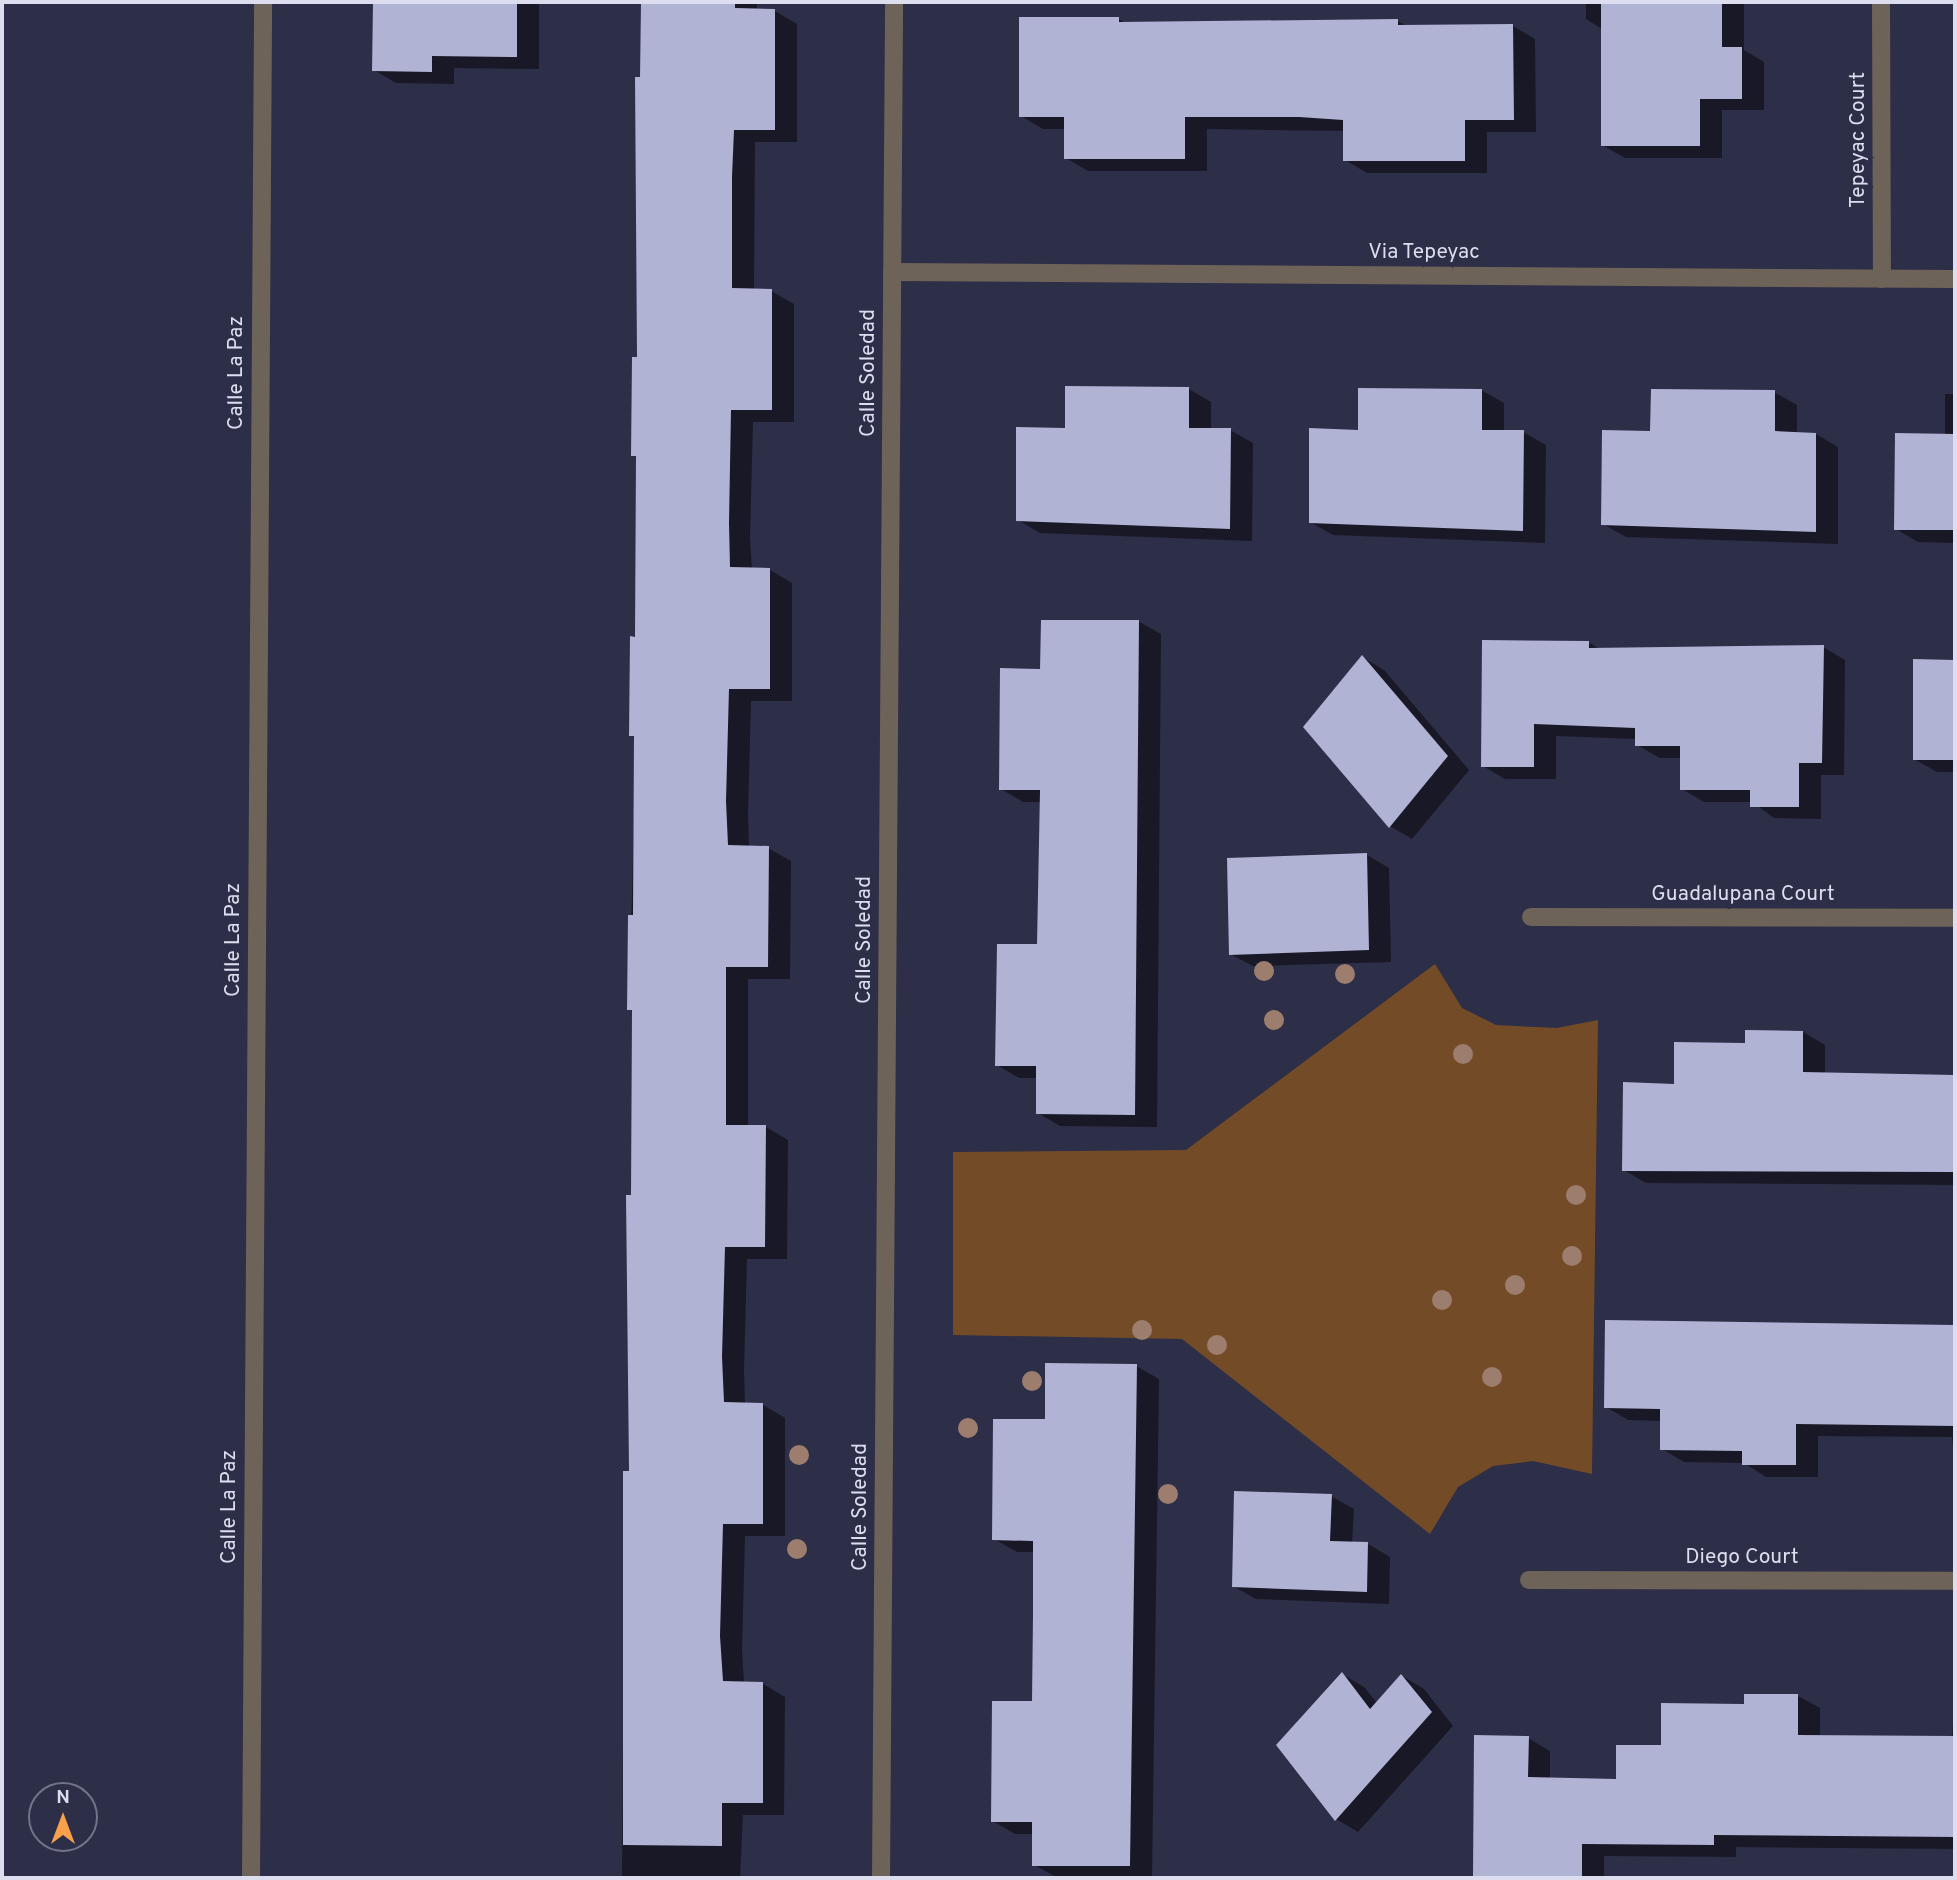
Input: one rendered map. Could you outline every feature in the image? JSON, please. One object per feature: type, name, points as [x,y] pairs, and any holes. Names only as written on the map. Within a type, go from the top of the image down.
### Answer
[{"type":"street","name":"Calle La Paz","points":[[251,1878],[263,2]]},
{"type":"street","name":"Calle Soledad","points":[[881,1878],[894,2]]},
{"type":"street","name":"Tepeyac Court","points":[[1881,2],[1882,279]]},
{"type":"street","name":"Via Tepeyac","points":[[892,272],[1955,279]]},
{"type":"street","name":"Guadalupana Court","points":[[1531,917],[1955,918]]},
{"type":"street","name":"Diego Court","points":[[1529,1580],[1955,1581]]},
{"type":"shaded area","points":[[1435,964],[1462,1008],[1496,1025],[1557,1028],[1598,1020],[1592,1474],[1533,1461],[1493,1466],[1458,1487],[1430,1534],[1182,1339],[953,1335],[953,1152],[1186,1150]]},
{"type":"building","points":[[373,2],[517,2],[517,57],[432,56],[432,72],[372,71]]},
{"type":"building","points":[[641,2],[735,2],[735,8],[775,9],[775,130],[734,130],[732,177],[732,288],[772,289],[772,410],[731,410],[729,523],[730,567],[770,568],[770,689],[729,689],[726,801],[728,845],[769,846],[768,967],[726,967],[726,1125],[766,1125],[765,1247],[725,1247],[722,1357],[724,1402],[763,1403],[763,1524],[723,1524],[720,1636],[723,1681],[763,1682],[763,1803],[722,1803],[722,1846],[623,1845],[623,1471],[629,1471],[626,1195],[631,1195],[632,1010],[627,1010],[628,915],[633,915],[634,736],[629,736],[630,636],[635,637],[636,456],[631,456],[632,357],[637,357],[635,77],[640,77]]},
{"type":"building","points":[[1601,2],[1722,2],[1722,47],[1742,47],[1742,99],[1700,99],[1700,146],[1601,146]]},
{"type":"building","points":[[1019,17],[1119,17],[1119,22],[1398,19],[1398,25],[1513,24],[1514,120],[1465,120],[1465,161],[1343,161],[1343,120],[1299,117],[1185,117],[1185,159],[1064,159],[1064,117],[1019,117]]},
{"type":"building","points":[[1065,386],[1189,387],[1189,428],[1231,428],[1230,529],[1016,521],[1016,427],[1065,428]]},
{"type":"building","points":[[1358,388],[1482,389],[1482,430],[1524,430],[1523,531],[1309,523],[1309,428],[1358,430]]},
{"type":"building","points":[[1651,389],[1775,390],[1775,431],[1816,433],[1816,532],[1601,525],[1602,430],[1650,431]]},
{"type":"building","points":[[1895,433],[1955,434],[1955,530],[1894,530]]},
{"type":"building","points":[[1041,620],[1139,620],[1135,1115],[1036,1114],[1036,1066],[995,1066],[997,944],[1037,944],[1040,790],[999,790],[1000,668],[1040,669]]},
{"type":"building","points":[[1482,640],[1589,641],[1589,648],[1824,645],[1822,763],[1799,763],[1799,807],[1750,807],[1750,790],[1680,790],[1680,746],[1635,746],[1635,728],[1534,724],[1534,767],[1481,767]]},
{"type":"building","points":[[1362,655],[1448,756],[1389,828],[1303,727]]},
{"type":"building","points":[[1913,659],[1955,660],[1955,760],[1913,760]]},
{"type":"building","points":[[1367,853],[1369,950],[1229,955],[1227,858]]},
{"type":"building","points":[[1745,1030],[1803,1031],[1803,1072],[1955,1075],[1955,1172],[1622,1171],[1623,1082],[1674,1084],[1674,1042],[1745,1043]]},
{"type":"building","points":[[1605,1320],[1955,1325],[1955,1426],[1796,1424],[1796,1465],[1742,1465],[1742,1451],[1660,1450],[1660,1409],[1604,1408]]},
{"type":"building","points":[[1045,1363],[1137,1364],[1130,1866],[1032,1866],[1032,1822],[991,1822],[992,1701],[1032,1701],[1033,1615],[1033,1541],[992,1540],[993,1419],[1045,1419]]},
{"type":"building","points":[[1234,1491],[1332,1494],[1330,1541],[1368,1542],[1367,1592],[1232,1587]]},
{"type":"building","points":[[1342,1672],[1370,1709],[1401,1674],[1432,1712],[1335,1821],[1276,1745]]},
{"type":"building","points":[[1744,1694],[1798,1694],[1798,1735],[1955,1736],[1955,1837],[1714,1835],[1714,1845],[1582,1844],[1582,1878],[1473,1877],[1474,1735],[1529,1736],[1528,1777],[1616,1779],[1616,1745],[1661,1745],[1661,1703],[1744,1704]]}]
